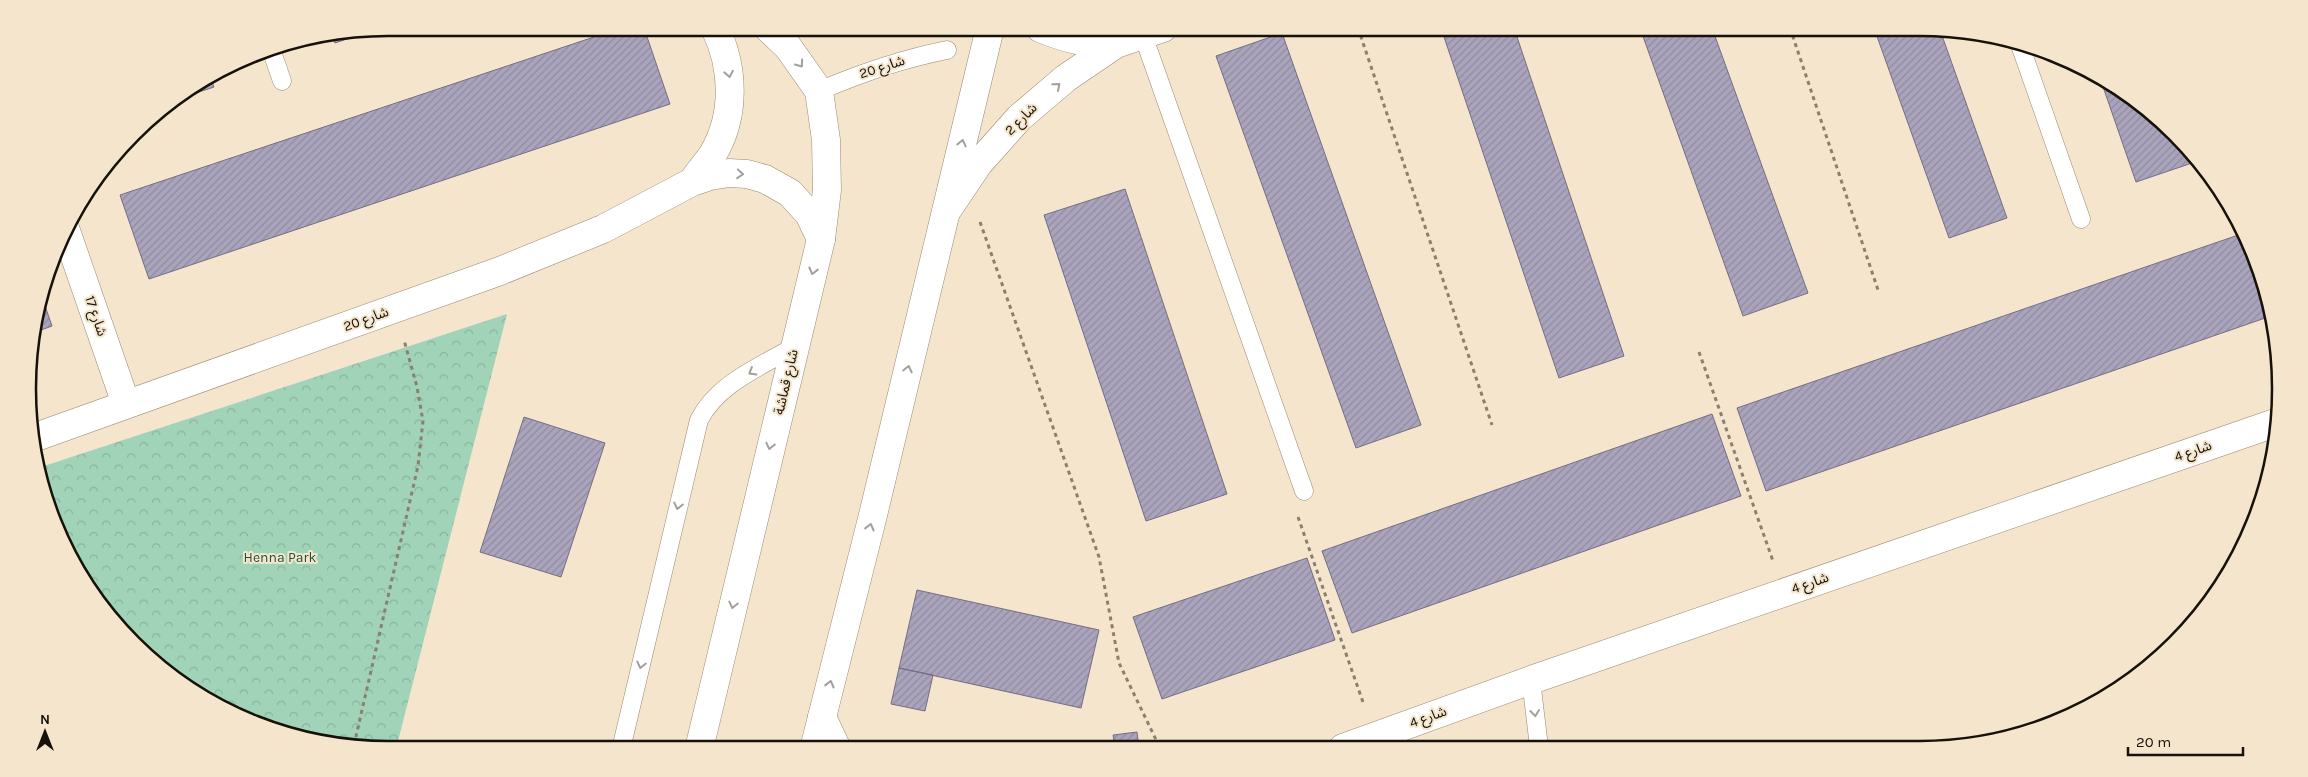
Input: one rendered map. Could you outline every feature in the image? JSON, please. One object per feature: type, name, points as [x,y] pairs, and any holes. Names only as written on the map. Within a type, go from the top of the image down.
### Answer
[{"type":"street","name":"شارع 20","points":[[692,182],[714,152],[727,119],[731,83],[725,47],[719,36]]},
{"type":"street","name":"شارع قماشة","points":[[701,741],[821,239],[827,190],[826,140],[819,91],[788,47],[776,36]]},
{"type":"street","points":[[816,741],[873,515],[988,36]]},
{"type":"street","name":"شارع 2","points":[[1059,36],[1090,44],[1116,44]]},
{"type":"street","name":"شارع 2","points":[[945,214],[979,163],[1019,118],[1066,78],[1116,44],[1139,36]]},
{"type":"street","name":"شارع 20","points":[[39,435],[500,271],[603,229],[692,182],[729,173],[747,174],[765,179],[790,193],[809,214],[821,239]]},
{"type":"street","name":"شارع 17","points":[[69,241],[126,404]]},
{"type":"street","name":"شارع 4","points":[[1362,741],[1531,680],[2270,425]]},
{"type":"street","points":[[822,717],[833,741]]},
{"type":"lane","points":[[1155,36],[1304,491]]},
{"type":"lane","name":"شارع 20","points":[[819,91],[860,73],[903,59],[947,50]]},
{"type":"lane","points":[[2022,52],[2082,219]]},
{"type":"lane","points":[[273,56],[282,81]]},
{"type":"lane","points":[[623,741],[699,420],[707,405],[718,394],[794,347]]},
{"type":"lane","points":[[1531,680],[1538,741]]},
{"type":"path","points":[[1361,36],[1492,425]]},
{"type":"path","points":[[1793,36],[1878,290]]},
{"type":"path","points":[[966,182],[1099,557],[1119,662],[1157,741]]},
{"type":"path","points":[[355,739],[418,466],[423,422],[417,387],[395,309]]},
{"type":"path","points":[[1699,352],[1784,592]]},
{"type":"path","points":[[1297,514],[1375,736]]},
{"type":"green space","name":"Henna Park","points":[[507,314],[398,741],[343,738],[297,729],[275,722],[212,694],[174,668],[139,638],[109,603],[83,565],[63,523],[45,466]]},
{"type":"building","points":[[597,36],[647,36],[670,104],[149,279],[120,195]]},
{"type":"building","points":[[1273,36],[1283,36],[1421,425],[1356,448],[1216,56]]},
{"type":"building","points":[[1444,36],[1517,36],[1624,356],[1559,378]]},
{"type":"building","points":[[1643,36],[1715,36],[1808,293],[1743,316]]},
{"type":"building","points":[[1877,36],[1942,37],[2007,218],[1949,238]]},
{"type":"building","points":[[348,38],[335,43],[334,41]]},
{"type":"building","points":[[212,83],[214,87],[199,92]]},
{"type":"building","points":[[2104,88],[2152,124],[2169,139],[2190,164],[2136,182]]},
{"type":"building","points":[[1125,189],[1227,494],[1146,521],[1044,215]]},
{"type":"building","points":[[2236,236],[2253,275],[2265,318],[1766,491],[1737,408]]},
{"type":"building","points":[[46,308],[52,326],[41,330]]},
{"type":"building","points":[[1712,414],[1741,496],[1352,633],[1322,551]]},
{"type":"building","points":[[524,417],[605,443],[561,577],[480,552]]},
{"type":"building","points":[[1307,558],[1335,640],[1162,699],[1133,617]]},
{"type":"building","points":[[917,590],[1099,630],[1081,708],[899,668]]},
{"type":"building","points":[[899,668],[933,675],[925,711],[891,704]]},
{"type":"building","points":[[1137,732],[1138,741],[1114,741],[1113,735]]}]
